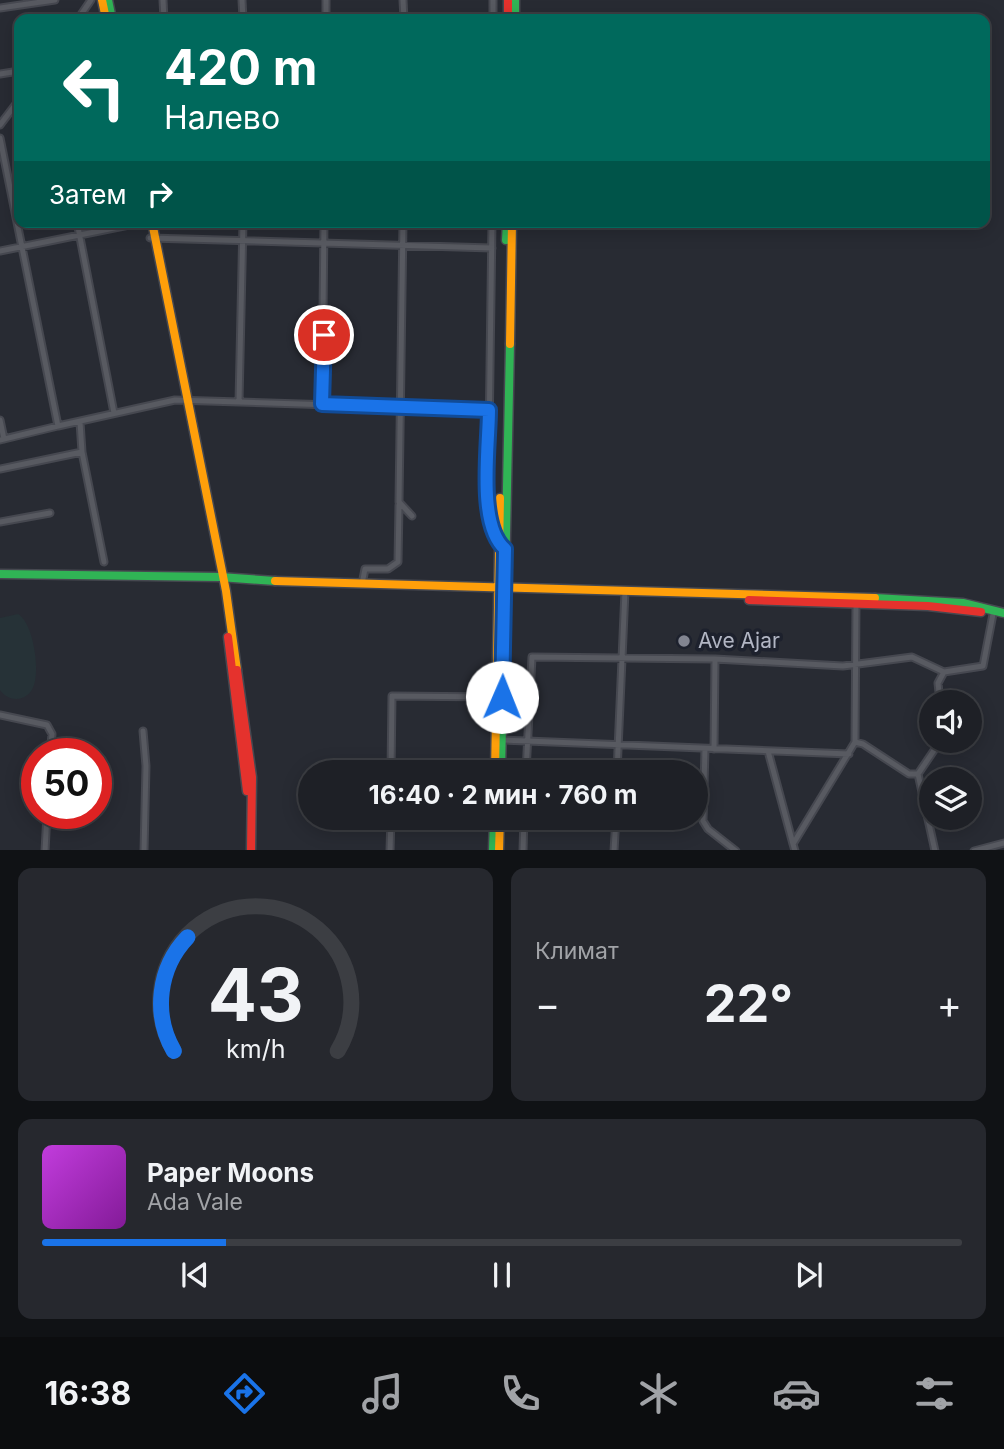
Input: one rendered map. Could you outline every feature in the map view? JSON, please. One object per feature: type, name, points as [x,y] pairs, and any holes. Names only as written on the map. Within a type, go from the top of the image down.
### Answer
[{"type":"main road","points":[[150,228],[222,579],[252,777],[249,850]]},
{"type":"main road","points":[[496,760],[502,590],[507,228]]},
{"type":"main road","points":[[502,546],[512,228]]},
{"type":"main road","points":[[0,577],[222,579],[502,590]]},
{"type":"main road","points":[[222,579],[281,587],[502,590],[856,601],[1004,615]]},
{"type":"main road","points":[[498,740],[500,760]]},
{"type":"main road","points":[[495,830],[496,848]]},
{"type":"main road","points":[[496,848],[498,830]]},
{"type":"street","points":[[0,8],[55,0]]},
{"type":"street","points":[[0,125],[14,107]]},
{"type":"street","points":[[0,138],[14,207]]},
{"type":"street","points":[[18,228],[58,426]]},
{"type":"street","points":[[78,228],[114,413]]},
{"type":"street","points":[[0,251],[114,228]]},
{"type":"street","points":[[239,402],[243,228]]},
{"type":"street","points":[[322,404],[324,228]]},
{"type":"street","points":[[362,584],[365,569],[388,569],[398,562],[403,228]]},
{"type":"street","points":[[492,228],[488,512],[502,546]]},
{"type":"street","points":[[153,238],[492,248]]},
{"type":"street","points":[[0,420],[2,440],[114,413],[187,400],[489,410]]},
{"type":"street","points":[[80,422],[82,452],[104,562]]},
{"type":"street","points":[[0,468],[82,452]]},
{"type":"street","points":[[399,502],[412,516]]},
{"type":"street","points":[[0,522],[50,513]]},
{"type":"street","points":[[617,760],[624,593]]},
{"type":"street","points":[[794,847],[855,742],[856,601]]},
{"type":"street","points":[[527,760],[532,657],[856,664],[912,657],[944,672],[983,666],[993,612]]},
{"type":"street","points":[[714,749],[715,659]]},
{"type":"street","points":[[938,690],[937,683],[944,672]]},
{"type":"street","points":[[391,760],[393,696],[499,697]]},
{"type":"street","points":[[0,715],[47,725],[52,738]]},
{"type":"street","points":[[143,731],[146,757],[144,850]]},
{"type":"street","points":[[498,740],[849,754]]},
{"type":"street","points":[[855,742],[863,744],[909,774],[918,774]]},
{"type":"street","points":[[705,749],[703,821],[708,829],[736,850]]},
{"type":"street","points":[[768,751],[794,847]]},
{"type":"street","points":[[932,753],[918,774],[935,850]]},
{"type":"street","points":[[45,850],[46,829]]},
{"type":"street","points":[[390,850],[391,830]]},
{"type":"street","points":[[523,850],[524,830]]},
{"type":"street","points":[[614,850],[615,830]]},
{"type":"street","points":[[974,850],[1004,843]]},
{"type":"shaded area","points":[[18,614],[28,626],[34,646],[36,678],[28,694],[14,699],[0,690],[0,618]]},
{"type":"traffic: fast","points":[[108,0],[111,14]]},
{"type":"traffic: fast","points":[[515,0],[515,14]]},
{"type":"traffic: fast","points":[[506,240],[507,228]]},
{"type":"traffic: fast","points":[[501,760],[510,344]]},
{"type":"traffic: fast","points":[[0,574],[220,577],[275,581]]},
{"type":"traffic: fast","points":[[875,598],[963,603],[1004,613]]},
{"type":"traffic: fast","points":[[493,850],[494,830]]},
{"type":"traffic: slow","points":[[102,0],[105,14]]},
{"type":"traffic: slow","points":[[153,228],[226,591],[237,670]]},
{"type":"traffic: slow","points":[[510,344],[512,228]]},
{"type":"traffic: slow","points":[[495,760],[500,498]]},
{"type":"traffic: slow","points":[[275,581],[875,598]]},
{"type":"traffic: slow","points":[[499,850],[500,830]]},
{"type":"traffic: jam","points":[[508,0],[508,14]]},
{"type":"traffic: jam","points":[[749,600],[928,606],[981,612]]},
{"type":"traffic: jam","points":[[228,637],[247,791]]},
{"type":"traffic: jam","points":[[237,670],[252,777],[251,850]]},
{"type":"place","name":"Ave Ajar","points":[[684,641]]},
{"type":"route","points":[[324,335],[322,404],[489,410],[489,521],[496,539],[505,549],[502,697]]}]
